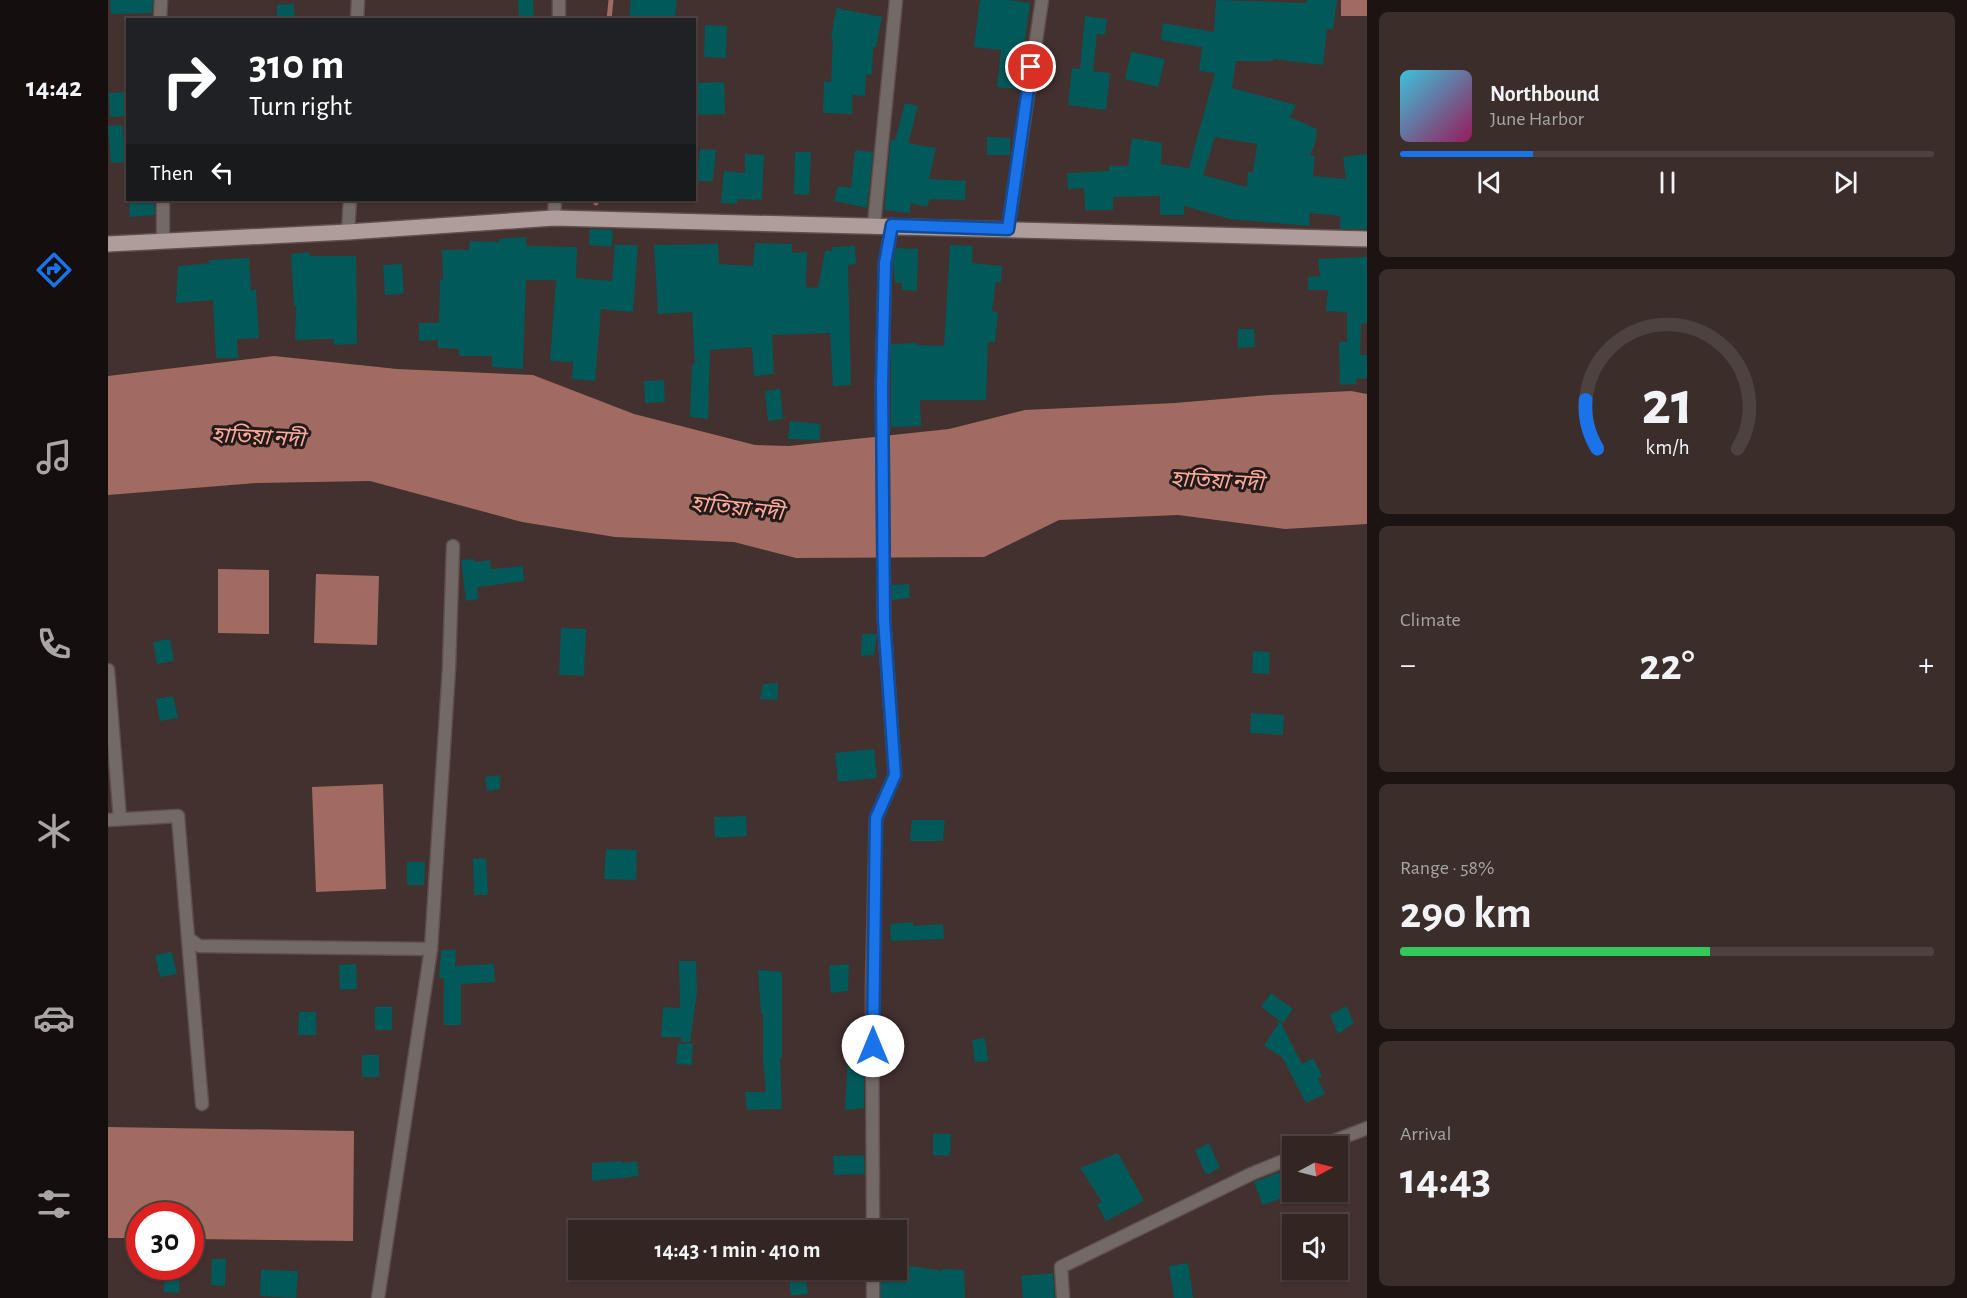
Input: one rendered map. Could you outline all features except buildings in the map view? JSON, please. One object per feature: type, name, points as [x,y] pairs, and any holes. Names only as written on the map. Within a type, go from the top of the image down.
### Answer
[{"type":"main road","points":[[108,244],[348,232],[554,218],[1367,239]]},
{"type":"street","points":[[160,0],[160,18]]},
{"type":"street","points":[[357,18],[358,0]]},
{"type":"street","points":[[559,0],[559,18]]},
{"type":"street","points":[[874,225],[896,0]]},
{"type":"street","points":[[1008,229],[1042,0]]},
{"type":"street","points":[[163,201],[163,241]]},
{"type":"street","points":[[348,232],[350,201]]},
{"type":"street","points":[[554,218],[555,201]]},
{"type":"street","points":[[873,1220],[872,985],[876,818],[895,775],[884,620],[882,385],[885,263],[892,225]]},
{"type":"street","points":[[378,1298],[430,949],[449,668],[453,546]]},
{"type":"street","points":[[108,670],[114,819],[178,816],[202,1104]]},
{"type":"street","points":[[188,938],[199,945],[430,949]]},
{"type":"street","points":[[1347,1136],[1367,1128]]},
{"type":"street","points":[[1063,1298],[1061,1267],[1251,1174],[1282,1161]]},
{"type":"street","points":[[873,1280],[873,1298]]},
{"type":"water","points":[[1341,0],[1367,0],[1367,16],[1341,16]]},
{"type":"water","name":"হাতিয়া নদী","points":[[274,356],[397,369],[533,375],[634,414],[755,445],[789,446],[949,429],[1025,410],[1351,391],[1367,394],[1367,524],[1285,529],[1178,515],[1059,520],[984,557],[796,558],[734,542],[615,537],[522,522],[370,481],[257,483],[108,495],[108,376]]},
{"type":"water","points":[[218,569],[269,570],[269,634],[218,633]]},
{"type":"water","points":[[316,574],[379,576],[377,645],[314,643]]},
{"type":"water","points":[[383,784],[386,889],[316,892],[312,787]]},
{"type":"water","points":[[108,1127],[354,1131],[353,1241],[204,1239],[204,1202],[126,1202],[126,1238],[108,1238]]},
{"type":"waterway","points":[[609,18],[611,0]]},
{"type":"route","points":[[873,1046],[872,985],[876,818],[895,775],[884,620],[882,385],[885,263],[892,225],[1008,229],[1031,67]]}]
